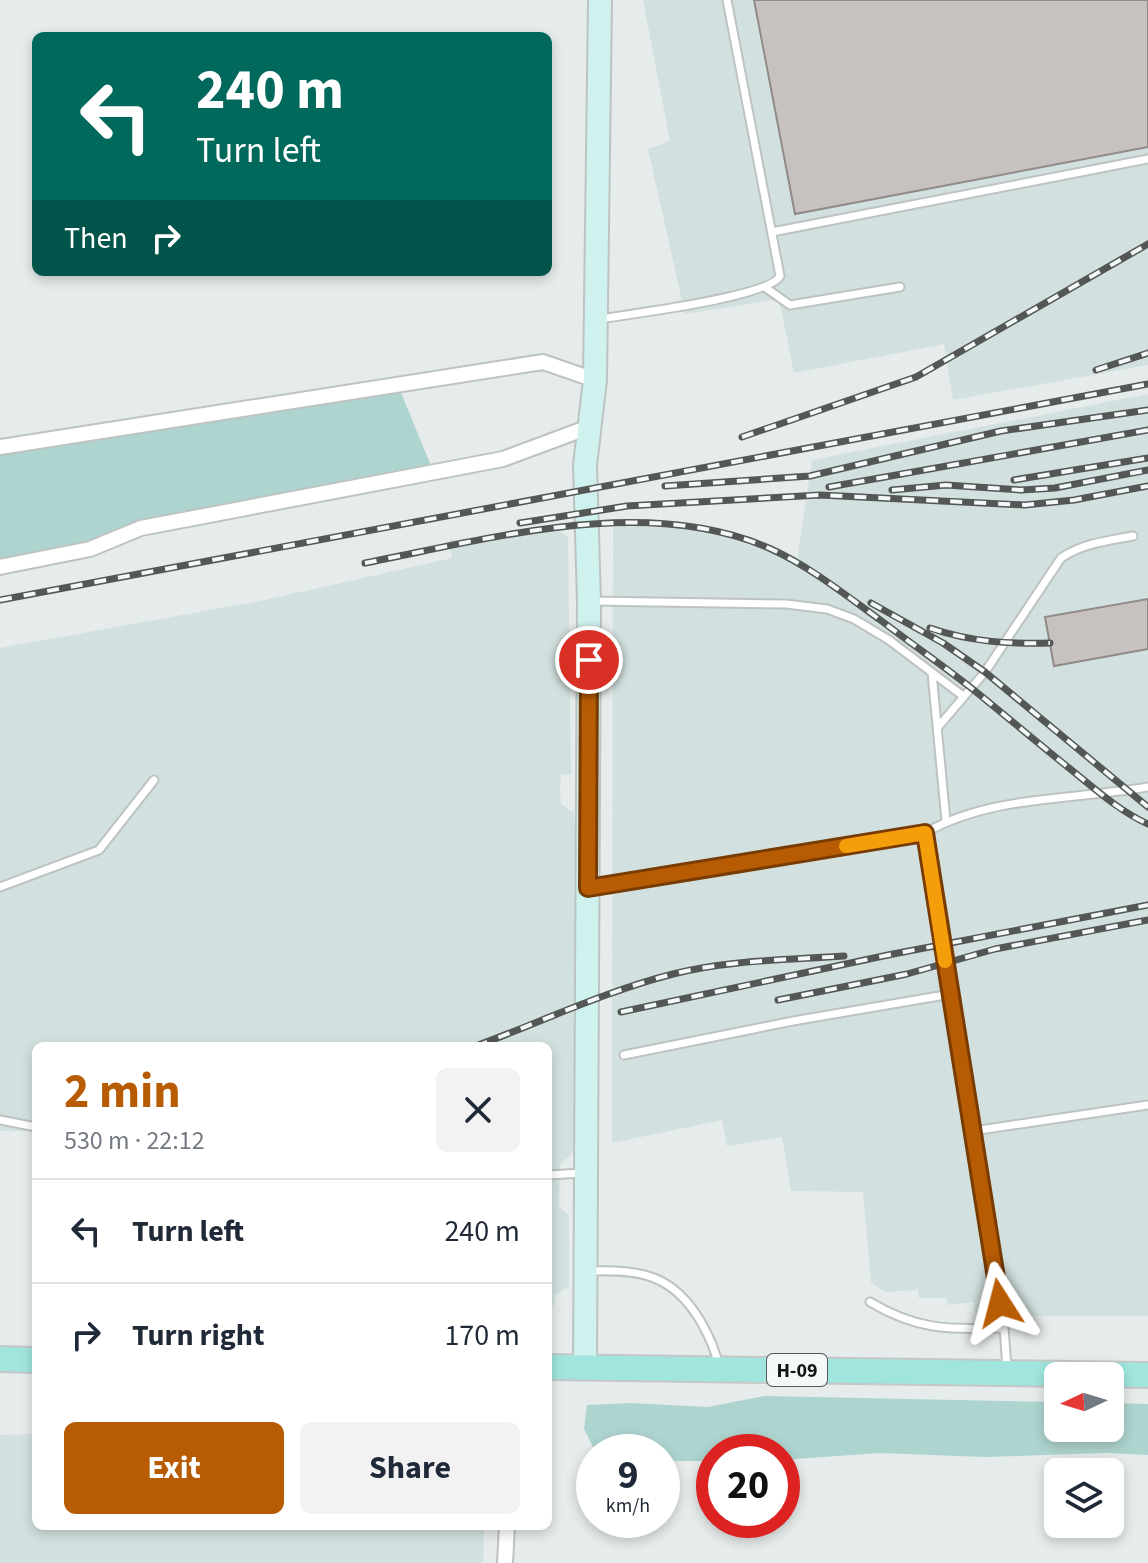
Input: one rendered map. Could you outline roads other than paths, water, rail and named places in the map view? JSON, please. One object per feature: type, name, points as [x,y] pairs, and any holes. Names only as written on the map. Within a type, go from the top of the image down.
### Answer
[{"type":"main road","points":[[0,1359],[32,1360]]},
{"type":"main road","name":"Н-09","points":[[552,1367],[1148,1375]]},
{"type":"street","points":[[585,1368],[589,601],[585,465],[595,380],[600,0]]},
{"type":"street","points":[[0,447],[543,362],[595,380]]},
{"type":"street","points":[[0,567],[90,549],[141,528],[503,459],[589,427]]},
{"type":"street","points":[[505,1563],[507,1530]]},
{"type":"lane","points":[[596,320],[766,288],[780,276],[727,0]]},
{"type":"lane","points":[[772,232],[1148,159]]},
{"type":"lane","points":[[766,288],[790,305],[900,287]]},
{"type":"lane","points":[[938,727],[985,672],[1061,558],[1091,543],[1133,536]]},
{"type":"lane","points":[[589,601],[786,604],[827,609],[854,619],[889,640],[963,696]]},
{"type":"lane","points":[[932,673],[946,821]]},
{"type":"lane","points":[[0,887],[99,850],[154,780]]},
{"type":"lane","points":[[588,888],[925,833],[946,821],[1074,795],[1148,787]]},
{"type":"lane","points":[[925,833],[1004,1328],[1008,1374]]},
{"type":"lane","points":[[624,1055],[793,1021],[951,994]]},
{"type":"lane","points":[[973,1131],[1148,1105]]},
{"type":"lane","points":[[0,1120],[32,1126]]},
{"type":"lane","points":[[552,1175],[586,1173]]},
{"type":"lane","points":[[585,1271],[632,1271],[661,1279],[694,1310],[711,1339],[718,1369]]},
{"type":"lane","points":[[870,1302],[899,1319],[927,1327],[1004,1328]]},
{"type":"railway","points":[[742,437],[916,377],[1148,244]]},
{"type":"railway","points":[[1096,370],[1148,353]]},
{"type":"railway","points":[[0,600],[1148,384]]},
{"type":"railway","points":[[665,486],[810,476],[1001,431],[1148,410]]},
{"type":"railway","points":[[829,487],[1148,430]]},
{"type":"railway","points":[[1014,480],[1148,458]]},
{"type":"railway","points":[[892,490],[946,485],[1021,490],[1055,488],[1148,470]]},
{"type":"railway","points":[[520,523],[627,506],[820,495],[1025,505],[1074,500],[1148,486]]},
{"type":"railway","points":[[365,563],[517,533],[570,526],[673,524],[723,533],[771,549],[829,583],[964,682],[1107,799],[1148,824]]},
{"type":"railway","points":[[871,603],[943,643],[985,672],[1148,807]]},
{"type":"railway","points":[[930,628],[990,641],[1050,643]]},
{"type":"railway","points":[[621,1012],[888,955],[1148,905]]},
{"type":"railway","points":[[778,1000],[907,974],[995,949],[1148,920]]},
{"type":"railway","points":[[486,1042],[598,998],[673,974],[736,963],[844,956]]}]
